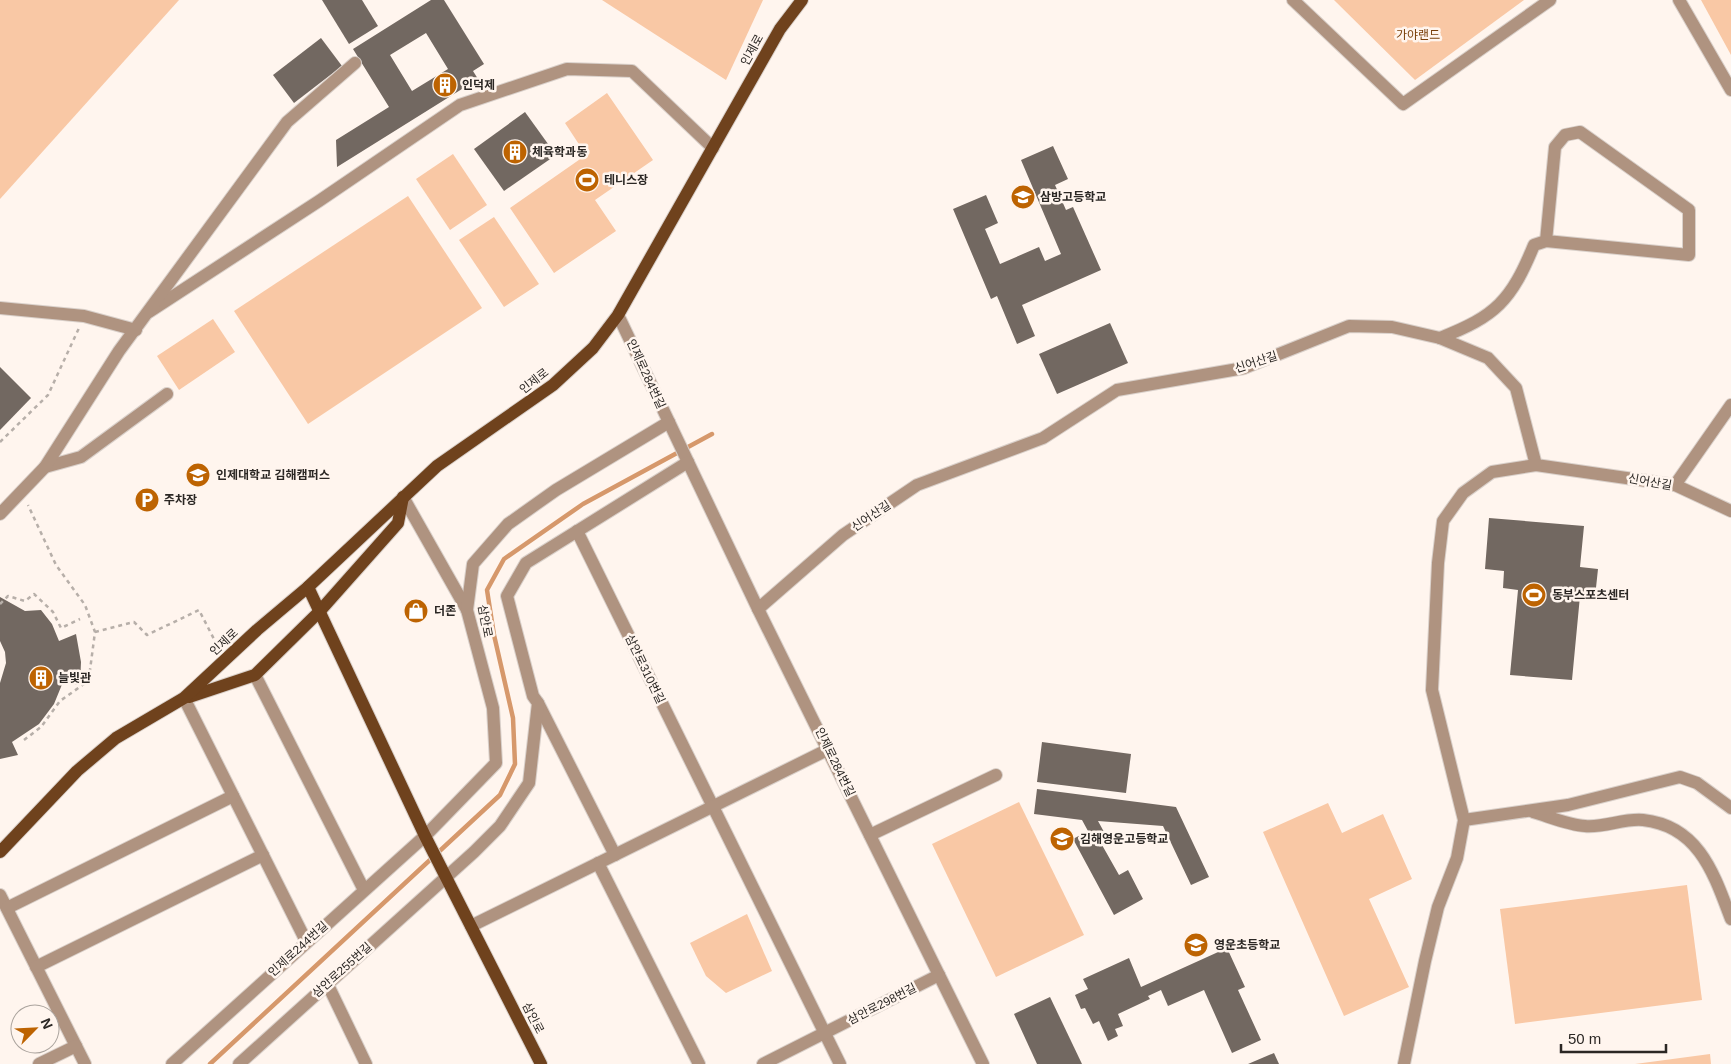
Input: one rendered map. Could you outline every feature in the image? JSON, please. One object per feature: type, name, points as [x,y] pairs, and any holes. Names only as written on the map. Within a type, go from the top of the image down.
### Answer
[{"type":"main road","name":"인제로","points":[[0,852],[77,771],[116,738],[184,698],[257,630],[308,587],[437,466],[553,385],[593,348],[618,315],[780,29],[802,0]]},
{"type":"main road","points":[[184,698],[255,675],[319,612],[398,522],[403,496]]},
{"type":"main road","points":[[308,587],[427,839]]},
{"type":"main road","name":"삼안로","points":[[427,839],[541,1064]]},
{"type":"street","points":[[1293,0],[1403,104],[1550,0]]},
{"type":"street","points":[[1679,0],[1731,90]]},
{"type":"street","points":[[0,514],[45,467],[119,351],[287,122],[355,63]]},
{"type":"street","points":[[149,312],[319,201],[460,105],[567,69],[632,71],[713,148]]},
{"type":"street","points":[[1440,338],[1474,324],[1506,300],[1524,270],[1534,245],[1546,240],[1689,255],[1689,210],[1580,132],[1565,135],[1556,147],[1546,240]]},
{"type":"street","points":[[0,308],[84,316],[136,330]]},
{"type":"street","name":"인제로284번길","points":[[618,315],[758,609],[829,749],[983,1064]]},
{"type":"street","name":"신어산길","points":[[758,609],[843,535],[917,485],[1044,438],[1117,390],[1244,368],[1349,326],[1392,327],[1440,338],[1488,358],[1516,388],[1536,465],[1675,485],[1731,511]]},
{"type":"street","points":[[45,467],[81,457],[167,394]]},
{"type":"street","points":[[1675,485],[1731,406]]},
{"type":"street","name":"삼안로","points":[[427,839],[496,763],[493,708],[467,610],[473,564],[508,524],[556,490],[671,427]]},
{"type":"street","points":[[615,855],[534,696],[508,596],[526,563],[688,461]]},
{"type":"street","points":[[1404,1064],[1438,907],[1457,858],[1464,820],[1432,690],[1438,563],[1443,521],[1463,493],[1492,472],[1536,465]]},
{"type":"street","points":[[403,496],[467,610]]},
{"type":"street","name":"삼안로310번길","points":[[577,530],[825,1033]]},
{"type":"street","points":[[255,675],[364,890]]},
{"type":"street","points":[[184,698],[306,942]]},
{"type":"street","points":[[444,873],[500,826],[529,783],[538,703]]},
{"type":"street","points":[[471,926],[829,749]]},
{"type":"street","points":[[870,834],[996,774]]},
{"type":"street","points":[[1464,820],[1568,805],[1680,776],[1697,782],[1731,808]]},
{"type":"street","points":[[7,908],[233,796]]},
{"type":"street","points":[[1529,811],[1586,826],[1642,820],[1668,826],[1692,843],[1711,867],[1731,919]]},
{"type":"street","name":"인제로244번길","points":[[172,1064],[364,890],[427,839]]},
{"type":"street","points":[[36,967],[263,855]]},
{"type":"street","points":[[598,864],[699,1064]]},
{"type":"street","name":"삼안로255번길","points":[[238,1064],[327,984],[444,873]]},
{"type":"street","points":[[0,895],[85,1064]]},
{"type":"street","name":"삼안로298번길","points":[[763,1064],[940,975]]},
{"type":"street","points":[[327,984],[366,1064]]},
{"type":"street","points":[[825,1033],[840,1064]]},
{"type":"street","points":[[38,1064],[76,1046]]},
{"type":"path","points":[[0,442],[48,395],[84,316]]},
{"type":"path","points":[[22,492],[56,565],[86,605],[95,632],[90,670],[84,684],[60,701],[41,727],[24,740]]},
{"type":"path","points":[[0,604],[8,596],[26,601],[34,594],[53,612],[61,628],[80,620]]},
{"type":"path","points":[[95,632],[134,622],[147,635],[200,610],[216,643]]},
{"type":"green space","points":[[0,0],[179,0],[0,199]]},
{"type":"green space","points":[[602,0],[763,0],[726,80]]},
{"type":"green space","name":"가야랜드","points":[[1334,0],[1524,0],[1415,80]]},
{"type":"green space","points":[[1701,0],[1731,0],[1731,55]]},
{"type":"green space","name":"테니스장","points":[[607,93],[653,160],[595,200],[616,231],[554,273],[510,208],[586,155],[565,123]]},
{"type":"green space","points":[[453,154],[487,205],[450,230],[416,179]]},
{"type":"green space","points":[[408,196],[482,308],[308,424],[234,311]]},
{"type":"green space","points":[[494,217],[539,284],[504,307],[459,240]]},
{"type":"green space","points":[[213,319],[235,352],[179,390],[157,356]]},
{"type":"green space","points":[[1019,802],[1084,935],[996,977],[932,844]]},
{"type":"green space","points":[[1328,803],[1342,833],[1383,814],[1412,879],[1369,899],[1409,987],[1344,1016],[1263,832]]},
{"type":"green space","points":[[1687,885],[1702,1000],[1515,1024],[1500,909]]},
{"type":"green space","points":[[747,914],[772,971],[726,993],[706,976],[690,943]]},
{"type":"green space","points":[[1710,1054],[1711,1064],[1635,1064]]},
{"type":"building","points":[[322,0],[362,0],[378,26],[349,44]]},
{"type":"building","name":"인덕제","points":[[431,0],[444,0],[484,64],[473,71],[478,79],[337,167],[336,140],[389,107],[353,49]],"holes":[[[426,33],[448,69],[412,91],[390,55]]]},
{"type":"building","points":[[321,38],[342,66],[294,103],[273,75]]},
{"type":"building","name":"체육학과동","points":[[525,112],[556,155],[504,191],[474,149]]},
{"type":"building","points":[[1053,146],[1068,179],[1055,185],[1066,210],[1073,207],[1101,270],[1022,305],[1035,336],[1017,344],[997,296],[991,299],[953,209],[986,195],[998,223],[985,229],[1000,264],[1039,247],[1045,261],[1061,254],[1021,160]]},
{"type":"building","points":[[1110,323],[1128,363],[1057,394],[1039,354]]},
{"type":"building","points":[[0,367],[31,398],[0,430]]},
{"type":"building","points":[[1489,518],[1584,526],[1580,567],[1598,569],[1595,597],[1580,596],[1572,680],[1510,675],[1518,590],[1503,588],[1504,571],[1485,569]]},
{"type":"building","name":"늘빛관","points":[[0,597],[25,611],[41,610],[52,624],[59,641],[76,634],[81,662],[80,685],[63,682],[54,704],[39,724],[12,742],[18,755],[0,759],[0,683],[6,663],[5,652],[0,641]]},
{"type":"building","points":[[1042,742],[1131,754],[1126,793],[1037,782]]},
{"type":"building","points":[[1037,789],[1176,807],[1209,877],[1191,885],[1163,826],[1098,821],[1109,841],[1102,845],[1119,875],[1128,870],[1143,899],[1114,915],[1073,839],[1088,831],[1082,820],[1034,814]]},
{"type":"building","points":[[1227,948],[1245,987],[1238,990],[1261,1040],[1232,1053],[1204,990],[1168,1006],[1161,990],[1148,996],[1150,999],[1118,1014],[1123,1026],[1115,1029],[1118,1036],[1108,1041],[1099,1021],[1093,1024],[1085,1008],[1081,1009],[1075,995],[1088,989],[1083,979],[1129,958],[1141,987]]},
{"type":"building","points":[[1050,997],[1082,1064],[1037,1064],[1014,1014]]},
{"type":"building","points":[[1274,1053],[1279,1064],[1248,1064]]},
{"type":"waterway","points":[[210,1064],[500,795],[515,764],[513,718],[494,635],[487,590],[504,559],[583,504],[712,434]]},
{"type":"place","name":"인덕제","points":[[445,85]]},
{"type":"place","name":"체육학과동","points":[[515,152]]},
{"type":"place","name":"테니스장","points":[[587,180]]},
{"type":"place","name":"삼방고등학교","points":[[1023,197]]},
{"type":"place","name":"인제대학교 김해캠퍼스","points":[[198,475]]},
{"type":"place","name":"주차장","points":[[147,500]]},
{"type":"place","name":"동부스포츠센터","points":[[1534,595]]},
{"type":"place","name":"더존","points":[[416,611]]},
{"type":"place","name":"늘빛관","points":[[41,678]]},
{"type":"place","name":"김해영운고등학교","points":[[1062,839]]},
{"type":"place","name":"영운초등학교","points":[[1196,945]]}]
